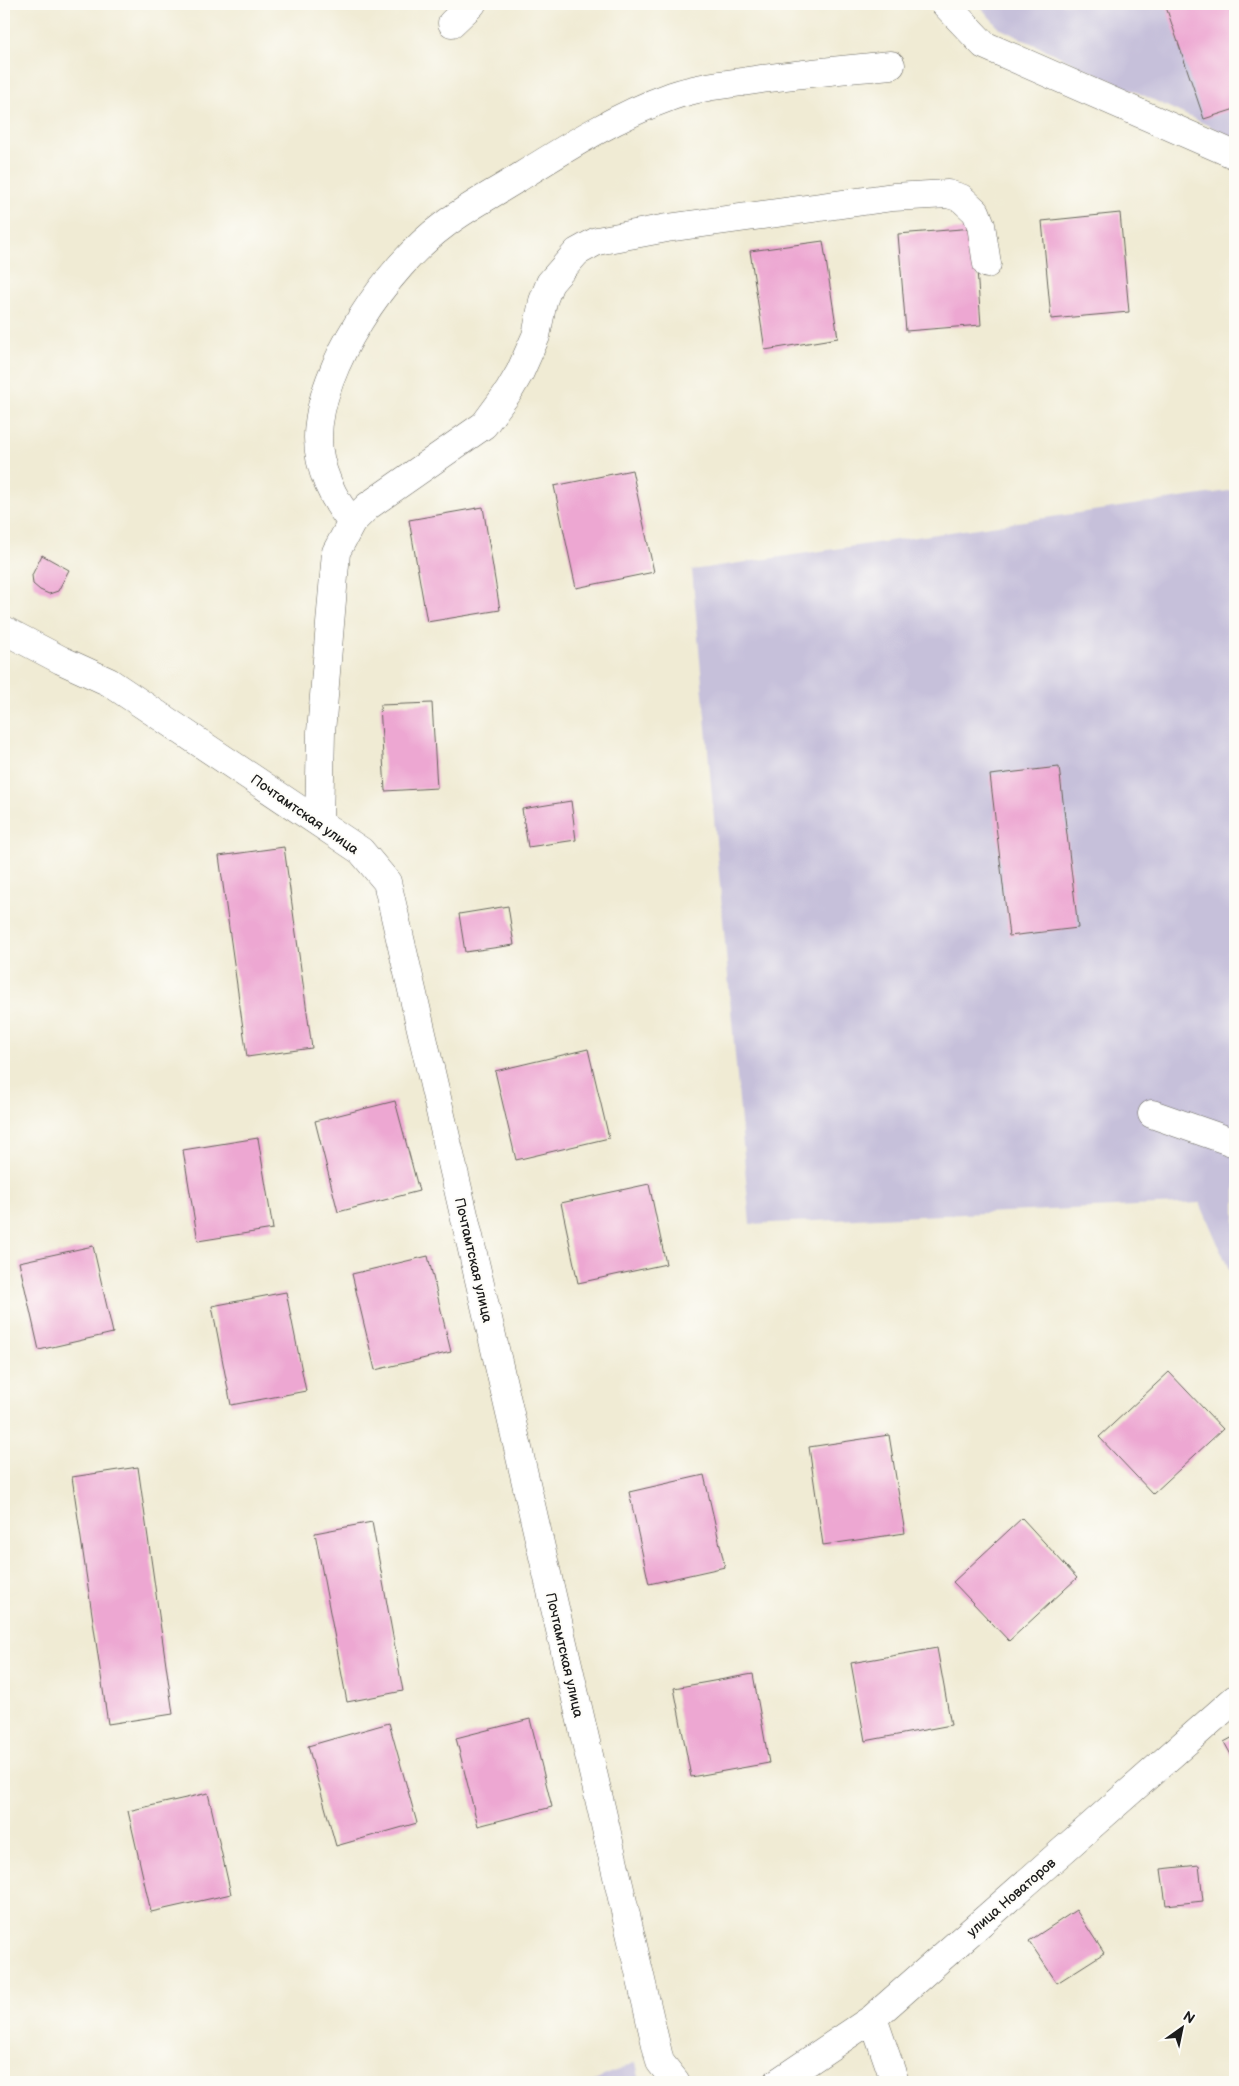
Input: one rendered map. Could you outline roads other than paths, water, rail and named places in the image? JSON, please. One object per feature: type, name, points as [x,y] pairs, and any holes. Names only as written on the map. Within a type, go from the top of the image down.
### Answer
[{"type":"street","points":[[452,23],[472,4]]},
{"type":"street","points":[[945,4],[984,46],[1235,155]]},
{"type":"street","points":[[352,522],[342,511],[323,471],[318,439],[322,402],[333,372],[354,331],[382,288],[410,255],[444,225],[591,133],[638,109],[675,94],[711,86],[775,77],[891,65]]},
{"type":"street","points":[[319,822],[321,732],[336,552],[352,522],[368,506],[484,425],[509,392],[520,372],[536,336],[543,301],[550,283],[577,252],[598,241],[667,228],[892,197],[948,194],[961,198],[976,212],[981,225],[987,264]]},
{"type":"street","name":"Почтамтская улица","points":[[4,630],[108,682],[361,851],[386,882],[652,2032],[660,2062],[676,2082]]},
{"type":"street","points":[[1152,1114],[1235,1143]]},
{"type":"street","name":"улица Новаторов","points":[[778,2082],[873,2018],[1235,1700]]},
{"type":"street","points":[[873,2018],[895,2082]]}]
